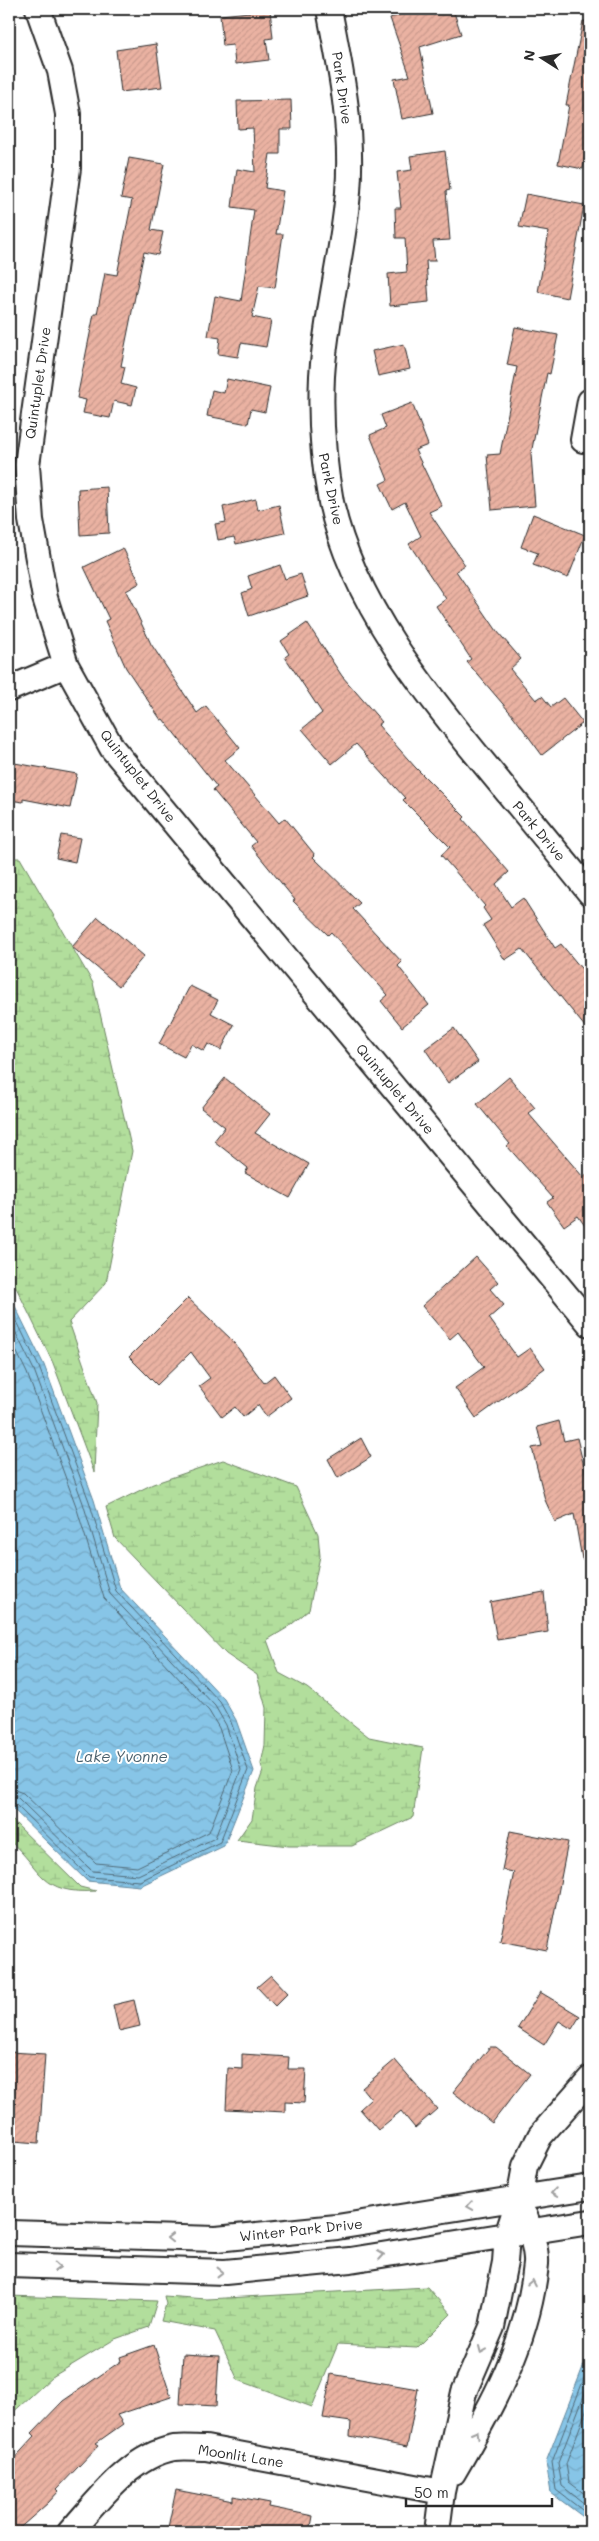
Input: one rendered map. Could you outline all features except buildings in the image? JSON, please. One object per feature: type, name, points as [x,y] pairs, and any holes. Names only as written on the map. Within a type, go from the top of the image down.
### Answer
[{"type":"street","name":"Quintuplet Drive","points":[[38,9],[60,71],[68,114],[68,168],[27,465],[31,520],[45,598],[66,665],[112,748],[590,1324]]},
{"type":"street","name":"Park Drive","points":[[329,9],[346,96],[350,142],[348,193],[326,320],[322,378],[322,445],[332,504],[348,554],[371,604],[400,654],[434,704],[590,892]]},
{"type":"street","points":[[583,440],[590,401]]},
{"type":"street","points":[[9,689],[66,665]]},
{"type":"street","points":[[437,2532],[442,2492],[464,2392],[492,2327],[505,2262],[507,2235],[519,2199],[525,2166],[540,2136],[590,2078]]},
{"type":"street","name":"Winter Park Drive","points":[[9,2233],[216,2239],[337,2227],[590,2187]]},
{"type":"street","points":[[442,2492],[492,2406],[519,2342],[536,2263],[530,2231],[519,2199]]},
{"type":"street","points":[[9,2265],[225,2272],[350,2260],[590,2222]]},
{"type":"street","points":[[492,2327],[519,2342]]},
{"type":"street","name":"Moonlit Lane","points":[[70,2532],[108,2490],[144,2459],[174,2448],[206,2448],[442,2492]]},
{"type":"green space","points":[[9,858],[20,858],[93,983],[132,1151],[106,1283],[69,1322],[97,1403],[94,1472],[53,1363],[9,1273]]},
{"type":"green space","points":[[223,1460],[296,1487],[318,1534],[320,1556],[309,1610],[287,1628],[267,1640],[279,1673],[307,1688],[369,1737],[423,1748],[413,1817],[352,1846],[289,1846],[237,1840],[252,1819],[257,1788],[263,1771],[261,1764],[265,1745],[266,1708],[257,1675],[226,1654],[115,1538],[106,1507],[153,1484]]},
{"type":"green space","points":[[9,1817],[80,1887],[96,1891],[64,1889],[53,1885],[44,1878],[9,1840]]},
{"type":"green space","points":[[427,2287],[451,2314],[417,2348],[338,2344],[312,2407],[238,2380],[215,2331],[161,2321],[166,2304],[164,2296],[207,2299]]},
{"type":"green space","points":[[9,2296],[157,2301],[149,2327],[115,2339],[52,2377],[9,2416]]},
{"type":"water","name":"Lake Yvonne","points":[[9,1294],[44,1365],[94,1500],[120,1588],[224,1699],[236,1720],[254,1771],[224,1846],[140,1886],[87,1881],[9,1805]]},
{"type":"water","points":[[590,2349],[590,2522],[551,2493],[546,2462]]}]
